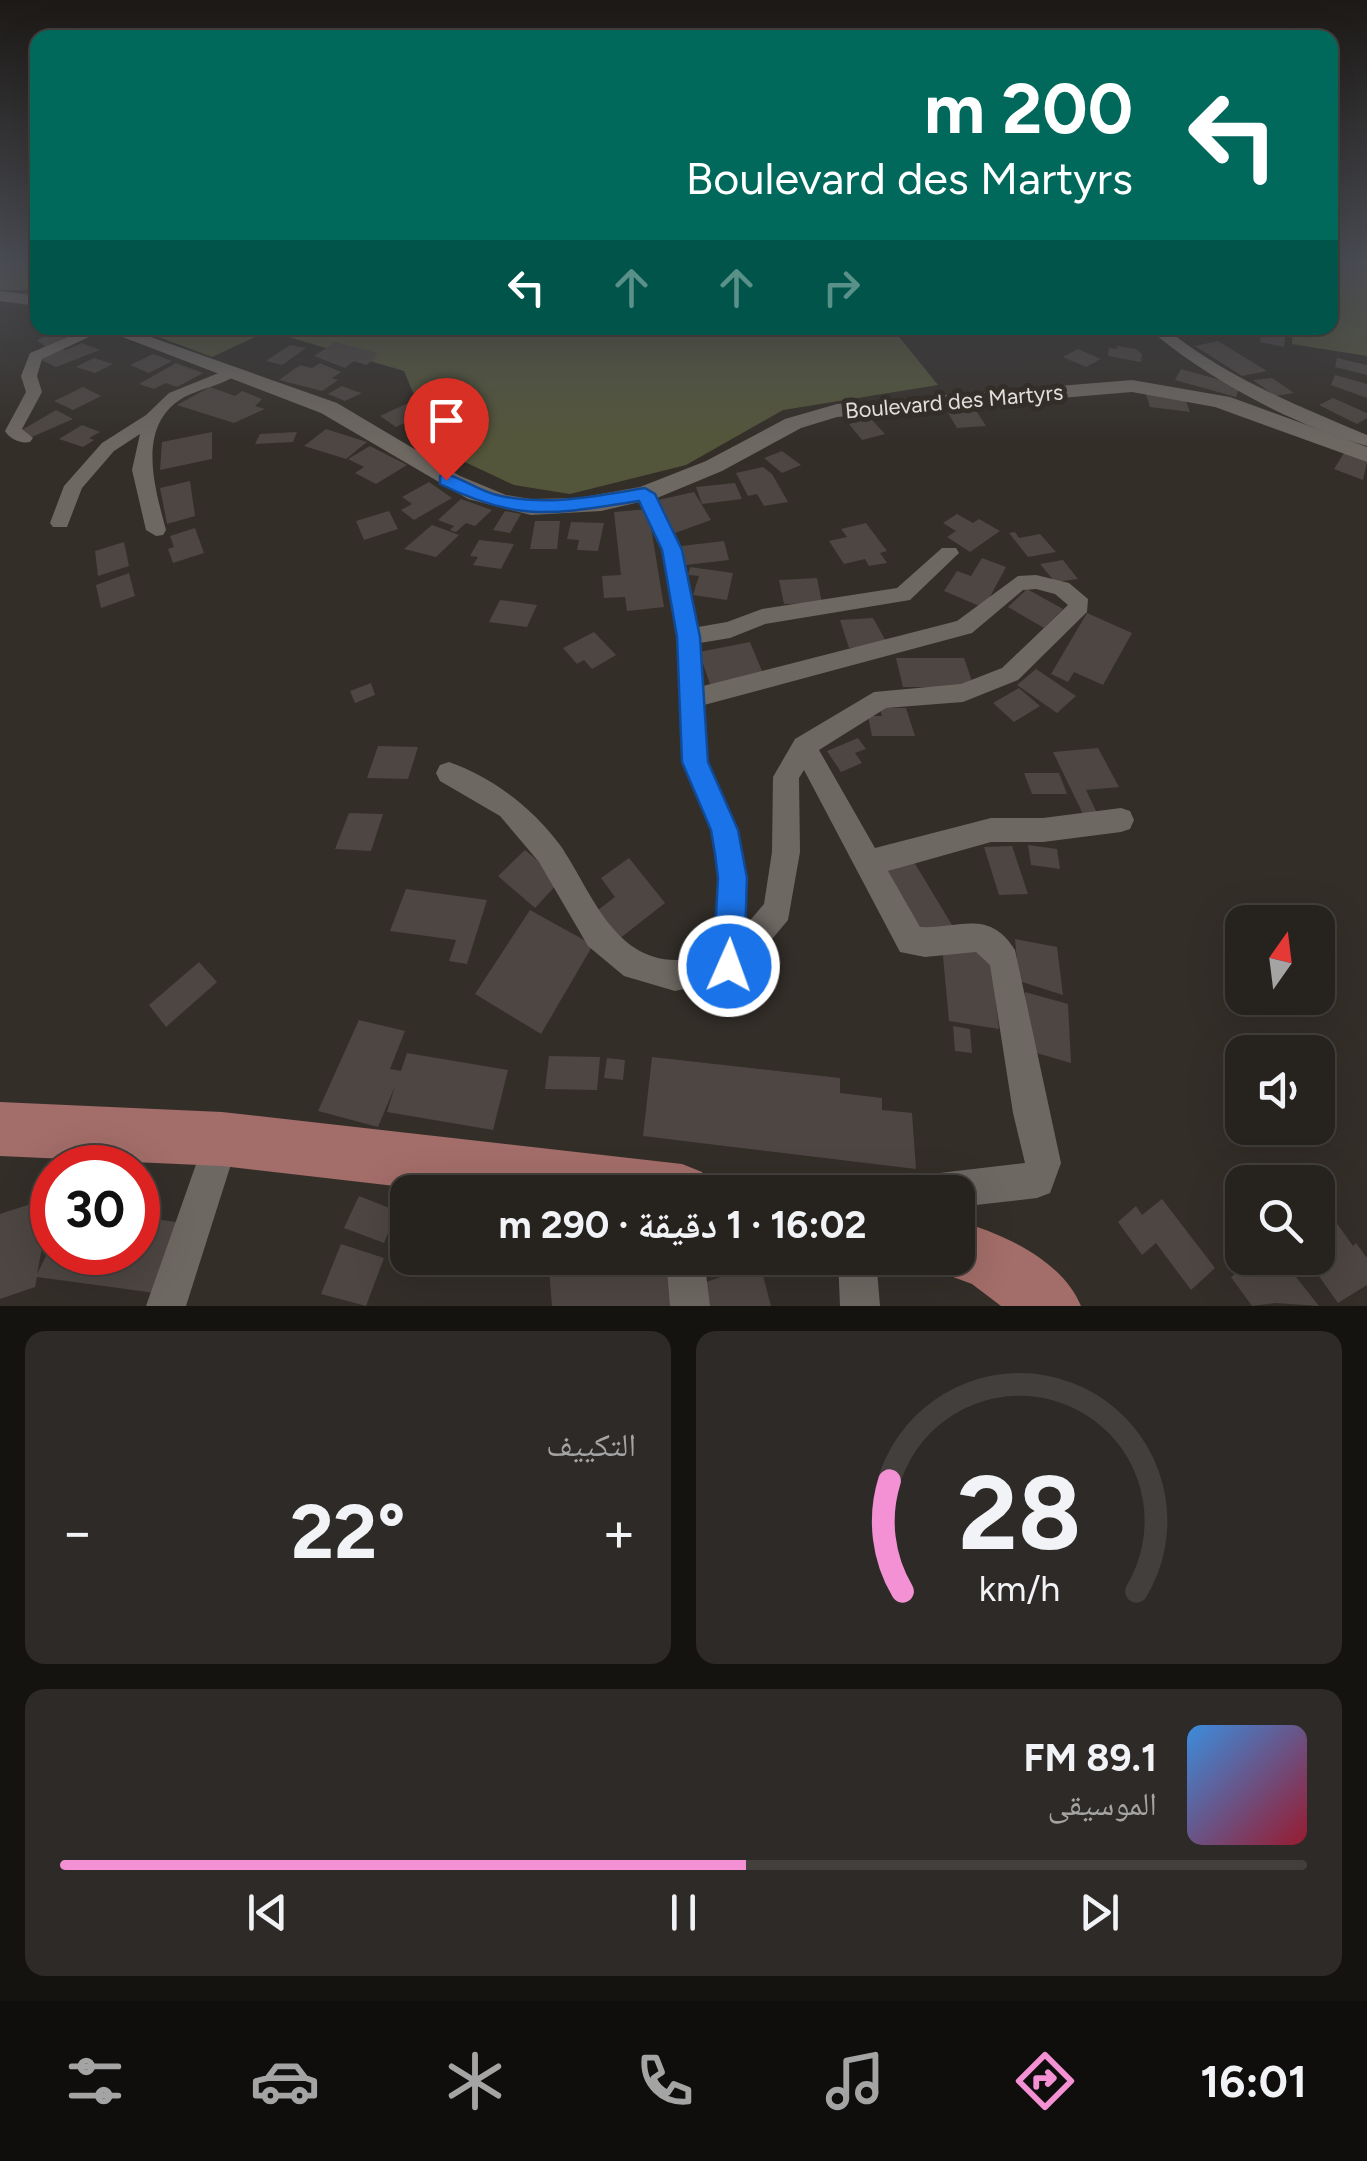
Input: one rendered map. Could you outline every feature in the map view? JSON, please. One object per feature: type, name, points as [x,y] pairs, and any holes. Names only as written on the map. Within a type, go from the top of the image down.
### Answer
[{"type":"main road","name":"Boulevard des Martyrs","points":[[125,335],[329,407],[376,430],[446,480],[488,500],[528,507],[568,506],[647,493],[685,480],[793,422],[827,412],[885,404],[1132,386],[1222,400],[1367,455]]},
{"type":"main road","points":[[0,1129],[222,1140],[530,1175]]},
{"type":"main road","points":[[975,1255],[988,1259],[1051,1306]]},
{"type":"street","points":[[24,438],[12,431],[34,392],[29,376],[35,356],[88,335]]},
{"type":"street","points":[[1165,335],[1187,353],[1269,400],[1367,440]]},
{"type":"street","points":[[60,523],[73,486],[108,448],[152,419],[188,388],[231,373]]},
{"type":"street","points":[[152,419],[141,470],[156,530]]},
{"type":"street","points":[[647,493],[672,550],[688,637],[695,762],[724,830],[732,878],[729,966]]},
{"type":"street","points":[[688,637],[730,630],[762,617],[903,595],[949,553]]},
{"type":"street","points":[[449,773],[509,808],[549,853],[598,936],[635,965],[675,976],[729,966],[778,910],[786,852],[786,777],[804,746],[882,699],[963,693],[1010,674],[1079,607],[1076,599],[1062,588],[1036,582],[1018,583],[964,628],[782,672],[692,699]]},
{"type":"street","points":[[804,746],[911,941],[984,936],[997,944],[1004,960],[1030,1113],[1043,1163],[1037,1180],[975,1187]]},
{"type":"street","points":[[871,862],[991,830],[1042,830],[1121,820]]},
{"type":"street","points":[[166,1306],[222,1140]]},
{"type":"street","points":[[687,1275],[690,1306]]},
{"type":"street","points":[[858,1275],[860,1306]]},
{"type":"green space","points":[[1338,321],[1367,321],[1367,356],[1292,344],[1293,335],[1338,335]]},
{"type":"green space","points":[[154,335],[259,335],[212,357]]},
{"type":"green space","points":[[282,335],[898,335],[938,385],[783,410],[686,465],[570,494],[514,485],[450,455],[427,426],[404,371]]},
{"type":"building","points":[[1261,335],[1285,335],[1284,347],[1260,342]]},
{"type":"building","points":[[47,336],[77,337],[47,348],[37,340]]},
{"type":"building","points":[[1218,341],[1267,371],[1242,376],[1195,346]]},
{"type":"building","points":[[335,342],[378,353],[373,356],[377,357],[366,365],[354,361],[345,368],[314,356]]},
{"type":"building","points":[[82,343],[100,350],[56,367],[41,360],[60,348],[65,350]]},
{"type":"building","points":[[290,345],[306,348],[282,365],[266,361]]},
{"type":"building","points":[[1109,348],[1136,349],[1142,354],[1141,362],[1108,356]]},
{"type":"building","points":[[1078,349],[1101,359],[1086,367],[1063,357]]},
{"type":"building","points":[[153,354],[172,361],[149,373],[130,365]]},
{"type":"building","points":[[94,358],[113,364],[95,373],[76,367]]},
{"type":"building","points":[[1337,358],[1367,365],[1367,375],[1335,367]]},
{"type":"building","points":[[176,363],[203,373],[177,387],[166,383],[154,389],[139,384]]},
{"type":"building","points":[[320,363],[341,372],[332,378],[338,380],[322,391],[279,380],[300,365],[312,368]]},
{"type":"building","points":[[1181,369],[1231,383],[1239,388],[1236,397],[1175,380]]},
{"type":"building","points":[[1335,375],[1367,384],[1367,398],[1331,385]]},
{"type":"building","points":[[1272,378],[1294,393],[1275,396],[1253,380]]},
{"type":"building","points":[[342,386],[362,393],[345,401],[328,394]]},
{"type":"building","points":[[83,387],[101,396],[73,410],[54,401]]},
{"type":"building","points":[[210,387],[235,396],[242,391],[262,399],[255,406],[265,409],[234,423],[177,405]]},
{"type":"building","points":[[1145,391],[1184,396],[1190,412],[1150,407]]},
{"type":"building","points":[[1333,398],[1367,413],[1367,418],[1357,424],[1319,405]]},
{"type":"building","points":[[406,404],[422,415],[396,427],[380,416]]},
{"type":"building","points":[[975,409],[986,426],[957,428],[947,411]]},
{"type":"building","points":[[56,410],[73,419],[32,437],[20,431]]},
{"type":"building","points":[[871,419],[885,434],[862,440],[849,424]]},
{"type":"building","points":[[82,425],[100,432],[83,447],[59,439]]},
{"type":"building","points":[[326,429],[367,442],[346,459],[304,446]]},
{"type":"building","points":[[212,432],[212,459],[160,470],[162,442]]},
{"type":"building","points":[[297,432],[293,442],[255,444],[260,434]]},
{"type":"building","points":[[370,446],[407,465],[376,484],[355,473],[364,467],[348,459]]},
{"type":"building","points":[[782,451],[801,465],[782,473],[764,458]]},
{"type":"building","points":[[1344,453],[1367,462],[1363,480],[1334,469]]},
{"type":"building","points":[[763,467],[772,474],[788,502],[764,506],[757,494],[748,496],[736,473]]},
{"type":"building","points":[[190,481],[195,516],[167,524],[160,488]]},
{"type":"building","points":[[429,482],[452,498],[414,520],[401,510],[412,504],[402,497]]},
{"type":"building","points":[[735,483],[742,499],[702,504],[696,487]]},
{"type":"building","points":[[694,492],[711,520],[675,533],[658,500]]},
{"type":"building","points":[[461,499],[492,510],[475,526],[466,523],[456,532],[450,530],[454,526],[438,520]]},
{"type":"building","points":[[648,509],[664,607],[627,611],[625,597],[604,598],[602,576],[621,575],[614,512]]},
{"type":"building","points":[[389,511],[398,529],[364,540],[356,521]]},
{"type":"building","points":[[505,511],[521,514],[510,533],[493,530]]},
{"type":"building","points":[[957,514],[973,523],[979,519],[1000,531],[970,552],[947,537],[956,531],[943,523]]},
{"type":"building","points":[[535,521],[560,521],[557,549],[530,549]]},
{"type":"building","points":[[571,522],[604,523],[598,551],[577,550],[579,540],[567,539]]},
{"type":"building","points":[[866,523],[887,551],[880,553],[887,563],[869,566],[865,559],[844,564],[829,541],[847,537],[841,529]]},
{"type":"building","points":[[432,525],[459,535],[436,557],[404,549]]},
{"type":"building","points":[[195,528],[204,553],[173,563],[168,549],[174,547],[170,536]]},
{"type":"building","points":[[1015,532],[1019,538],[1040,534],[1056,552],[1028,557],[1009,533]]},
{"type":"building","points":[[479,540],[514,544],[501,569],[473,565],[478,557],[470,556]]},
{"type":"building","points":[[724,541],[729,560],[686,565],[681,546]]},
{"type":"building","points":[[124,542],[129,566],[98,576],[95,551]]},
{"type":"building","points":[[982,558],[1006,567],[984,608],[944,591],[957,571],[971,576]]},
{"type":"building","points":[[1063,560],[1078,579],[1055,582],[1040,564]]},
{"type":"building","points":[[690,567],[733,573],[727,600],[693,595],[699,576],[688,575]]},
{"type":"building","points":[[129,573],[135,596],[101,608],[96,585]]},
{"type":"building","points":[[817,578],[822,603],[784,604],[779,580]]},
{"type":"building","points":[[1027,589],[1063,609],[1044,628],[1008,607]]},
{"type":"building","points":[[500,600],[537,605],[527,627],[489,622]]},
{"type":"building","points":[[1087,613],[1132,633],[1103,685],[1074,672],[1068,682],[1051,674]]},
{"type":"building","points":[[873,618],[888,645],[849,648],[840,620]]},
{"type":"building","points":[[594,632],[616,655],[592,669],[584,660],[577,664],[563,648]]},
{"type":"building","points":[[750,642],[764,676],[711,687],[699,652]]},
{"type":"building","points":[[896,658],[964,658],[974,687],[903,687]]},
{"type":"building","points":[[1036,669],[1076,696],[1057,713],[1017,685]]},
{"type":"building","points":[[371,683],[375,695],[355,703],[350,691]]},
{"type":"building","points":[[1019,688],[1040,706],[1014,722],[993,703]]},
{"type":"building","points":[[880,708],[906,708],[915,736],[872,736],[868,716],[882,716]]},
{"type":"building","points":[[858,738],[866,749],[855,753],[862,763],[841,772],[827,751]]},
{"type":"building","points":[[378,746],[418,747],[408,779],[367,778]]},
{"type":"building","points":[[1098,748],[1119,787],[1086,790],[1097,813],[1083,814],[1053,752]]},
{"type":"building","points":[[1024,773],[1059,773],[1067,794],[1032,794]]},
{"type":"building","points":[[349,813],[383,814],[371,851],[335,849]]},
{"type":"building","points":[[1028,845],[1057,849],[1060,869],[1031,865]]},
{"type":"building","points":[[1012,846],[1028,894],[999,895],[984,847]]},
{"type":"building","points":[[525,850],[561,880],[535,908],[498,876]]},
{"type":"building","points":[[629,858],[665,903],[619,939],[598,910],[615,897],[601,878]]},
{"type":"building","points":[[914,862],[952,925],[923,937],[886,872]]},
{"type":"building","points":[[406,889],[487,900],[467,964],[449,961],[456,940],[390,931]]},
{"type":"building","points":[[530,910],[593,945],[541,1034],[475,994]]},
{"type":"building","points":[[1015,939],[1057,947],[1063,995],[1019,981]]},
{"type":"building","points":[[942,946],[990,953],[999,1029],[949,1021]]},
{"type":"building","points":[[199,962],[217,982],[166,1027],[149,1005]]},
{"type":"building","points":[[1025,992],[1068,1004],[1071,1063],[1026,1050]]},
{"type":"building","points":[[359,1020],[405,1031],[390,1069],[401,1071],[407,1053],[508,1070],[493,1130],[387,1112],[395,1086],[378,1127],[318,1111]]},
{"type":"building","points":[[953,1026],[970,1029],[972,1053],[955,1051]]},
{"type":"building","points":[[549,1056],[600,1057],[597,1090],[545,1089]]},
{"type":"building","points":[[652,1057],[840,1078],[840,1093],[882,1098],[882,1110],[912,1113],[916,1169],[643,1136]]},
{"type":"building","points":[[607,1058],[625,1060],[623,1080],[604,1078]]},
{"type":"building","points":[[359,1196],[390,1208],[390,1228],[384,1243],[344,1228]]},
{"type":"building","points":[[1162,1199],[1215,1268],[1191,1290],[1156,1243],[1142,1255],[1118,1222],[1136,1206],[1142,1215]]},
{"type":"building","points":[[30,1204],[30,1275],[160,1275],[160,1220],[184,1223],[155,1293],[37,1277],[35,1287],[0,1299],[0,1214]]},
{"type":"building","points":[[1335,1221],[1367,1258],[1367,1285],[1338,1303],[1318,1275],[1335,1275]]},
{"type":"building","points":[[341,1244],[384,1258],[366,1306],[321,1294]]},
{"type":"building","points":[[549,1275],[672,1275],[677,1306],[552,1306]]},
{"type":"building","points":[[727,1275],[763,1275],[771,1306],[699,1306],[694,1286]]},
{"type":"building","points":[[1294,1275],[1319,1306],[1252,1306],[1231,1277]]},
{"type":"route","points":[[446,480],[488,500],[528,507],[568,506],[645,494],[672,550],[688,637],[695,762],[724,830],[732,878],[729,966]]}]
